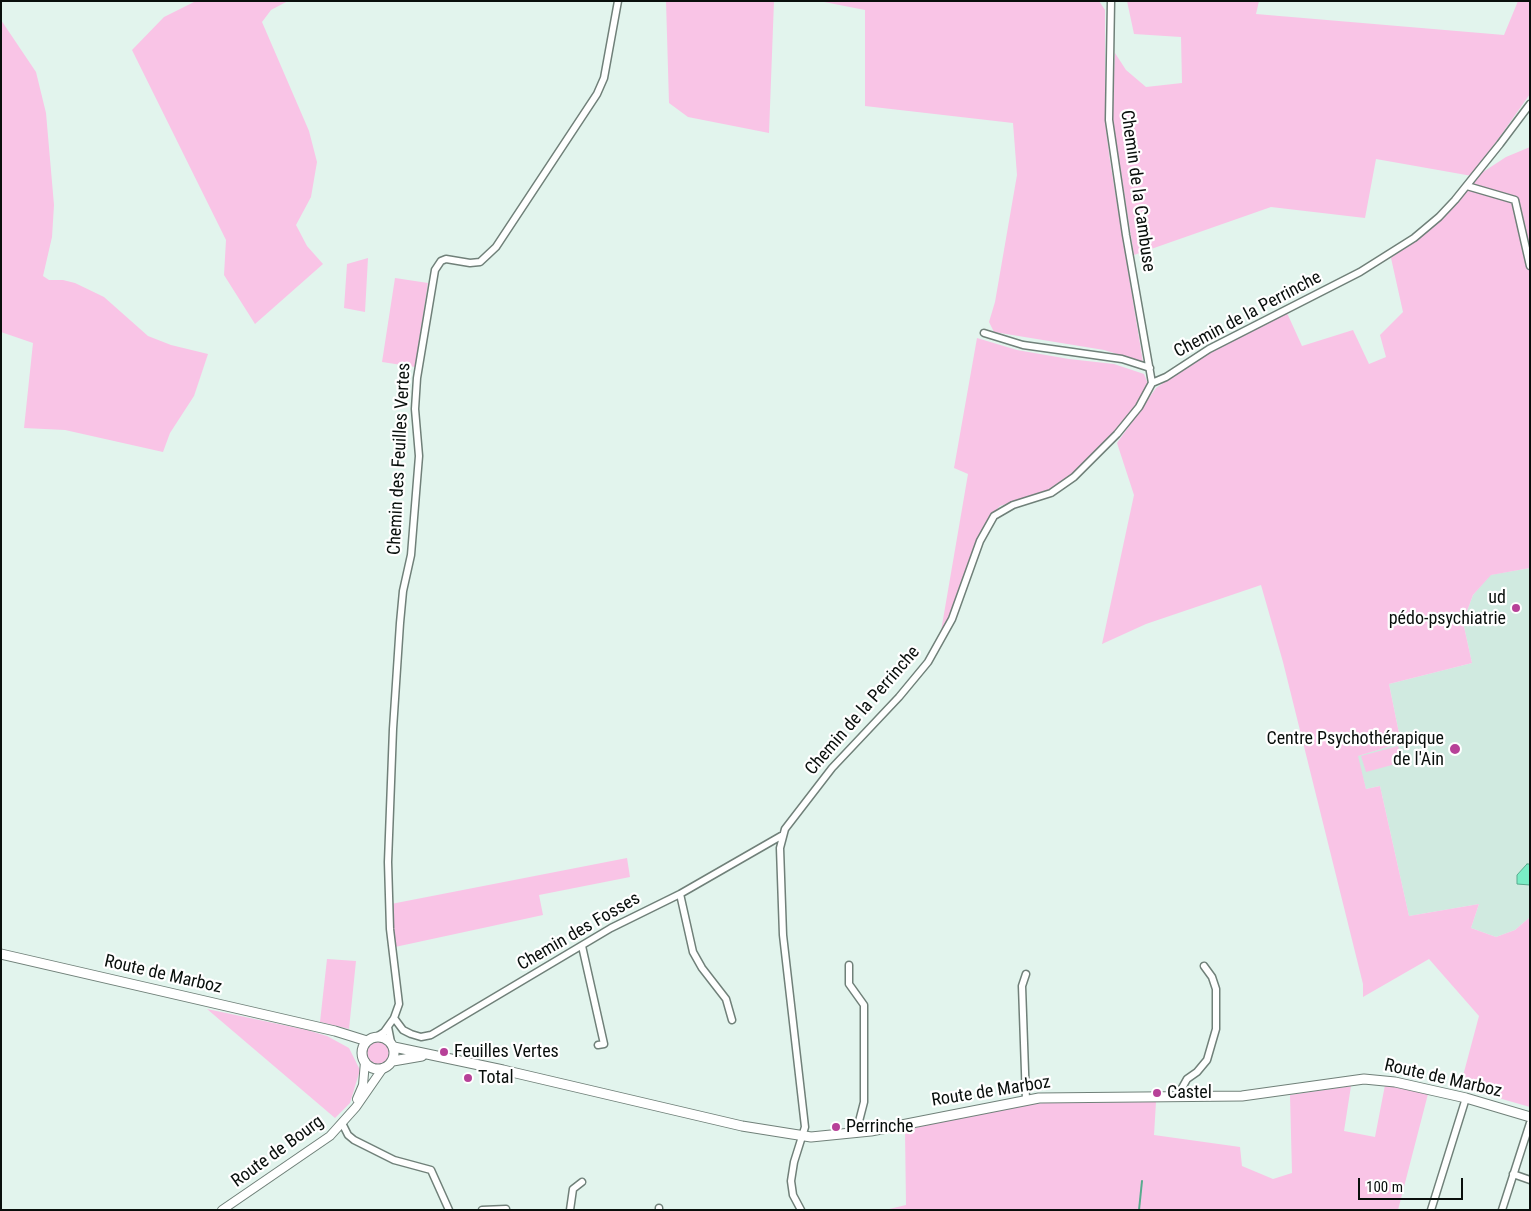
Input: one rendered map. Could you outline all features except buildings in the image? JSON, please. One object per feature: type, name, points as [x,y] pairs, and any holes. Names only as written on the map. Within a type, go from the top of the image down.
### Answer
[{"type":"main road","name":"Route de Marboz","points":[[1,954],[318,1028],[366,1041]]},
{"type":"main road","name":"Route de Marboz","points":[[318,1028],[344,1038],[362,1051]]},
{"type":"main road","points":[[378,1036],[392,1044],[393,1061],[383,1068],[373,1068],[365,1062],[362,1051],[366,1041],[378,1036]]},
{"type":"main road","name":"Route de Marboz","points":[[392,1044],[432,1056],[503,1070],[742,1126],[804,1136],[856,1133],[1026,1100],[1079,1096],[1180,1098],[1260,1094],[1350,1080],[1373,1079],[1396,1082],[1466,1098],[1530,1117]]},
{"type":"main road","name":"Route de Marboz","points":[[393,1061],[409,1057],[432,1056]]},
{"type":"street","name":"Chemin des Feuilles Vertes","points":[[388,1027],[394,1018],[399,998],[390,929],[388,862],[400,623],[403,591],[411,555],[419,456],[415,409],[417,378],[435,270],[441,261],[446,259],[480,262],[496,247],[597,94],[604,78],[618,1]]},
{"type":"street","name":"Chemin de la Cambuse","points":[[1111,2],[1109,120],[1126,235],[1152,383]]},
{"type":"street","name":"Chemin de la Perrinche","points":[[782,836],[832,768],[899,697],[928,662],[952,619],[980,541],[994,516],[1013,505],[1050,493],[1074,476],[1117,434],[1139,407],[1152,383],[1166,377],[1209,349],[1319,294],[1388,256],[1439,217],[1467,186],[1530,104]]},
{"type":"street","points":[[1467,186],[1515,200],[1530,266]]},
{"type":"street","points":[[984,333],[1023,346],[1122,359],[1150,368]]},
{"type":"street","name":"Chemin des Fosses","points":[[394,1018],[404,1030],[411,1034],[431,1035],[611,928],[680,894],[782,836]]},
{"type":"street","points":[[782,836],[780,874],[785,960],[804,1116],[804,1136],[794,1162],[791,1181],[793,1195],[801,1210]]},
{"type":"street","points":[[680,894],[693,952],[702,968],[726,999],[732,1020]]},
{"type":"street","points":[[582,946],[604,1044],[598,1045]]},
{"type":"street","points":[[849,965],[849,984],[864,1005],[864,1102],[856,1133]]},
{"type":"street","points":[[1180,1098],[1182,1088],[1187,1079],[1197,1072],[1207,1060],[1216,1029],[1216,989],[1212,977],[1204,966]]},
{"type":"street","points":[[1026,974],[1022,986],[1026,1100]]},
{"type":"street","points":[[378,1036],[388,1027],[392,1044]]},
{"type":"street","name":"Route de Bourg","points":[[349,1115],[363,1085],[365,1062]]},
{"type":"street","name":"Route de Bourg","points":[[222,1210],[315,1148],[349,1115],[383,1068]]},
{"type":"street","points":[[1431,1210],[1466,1098]]},
{"type":"street","points":[[342,1123],[354,1140],[394,1160],[431,1170],[448,1210]]},
{"type":"street","points":[[1502,1210],[1530,1123]]},
{"type":"street","points":[[1513,1174],[1530,1180]]},
{"type":"street","points":[[570,1210],[573,1189],[582,1182]]},
{"type":"street","points":[[482,1210],[506,1209]]},
{"type":"shaded area","points":[[196,1],[288,1],[271,10],[262,22],[309,131],[317,162],[311,197],[296,225],[307,246],[323,264],[255,324],[224,275],[226,240],[132,50],[164,17]]},
{"type":"shaded area","points":[[666,1],[774,1],[769,133],[688,117],[669,103]]},
{"type":"shaded area","points":[[819,1],[1099,1],[1105,10],[1105,121],[1143,362],[1104,350],[994,332],[989,322],[995,302],[1017,175],[1013,123],[865,106],[865,10]]},
{"type":"shaded area","points":[[1127,1],[1259,1],[1256,14],[1504,35],[1518,1],[1530,1],[1530,94],[1472,176],[1376,159],[1365,218],[1271,207],[1134,255],[1112,116],[1115,53],[1126,70],[1146,87],[1182,83],[1181,37],[1134,34]]},
{"type":"shaded area","points":[[1,20],[36,72],[46,113],[54,205],[52,237],[43,276],[49,280],[63,280],[75,283],[104,297],[148,336],[171,345],[208,354],[194,396],[170,433],[163,452],[65,430],[24,428],[33,343],[1,332]]},
{"type":"shaded area","points":[[1530,147],[1530,568],[1491,575],[1473,595],[1463,622],[1472,663],[1389,684],[1401,743],[1358,756],[1366,789],[1380,786],[1409,916],[1479,904],[1471,928],[1496,937],[1515,930],[1530,917],[1530,1107],[1460,1087],[1479,1016],[1429,959],[1363,997],[1363,984],[1283,662],[1261,585],[1146,624],[1102,644],[1134,495],[1117,443],[1156,388],[1204,355],[1287,313],[1302,346],[1353,330],[1369,364],[1386,357],[1380,335],[1403,312],[1391,258],[1438,223],[1483,172],[1506,157]]},
{"type":"shaded area","points":[[368,258],[365,312],[344,308],[347,264]]},
{"type":"shaded area","points":[[395,278],[428,283],[415,367],[382,362]]},
{"type":"shaded area","points":[[977,338],[1017,350],[1114,364],[1144,374],[1148,384],[1138,403],[1104,443],[1068,478],[1049,491],[1000,506],[987,520],[957,601],[940,637],[968,474],[954,468]]},
{"type":"shaded area","name":"Centre Psychothérapique de l'Ain","points":[[1530,568],[1530,917],[1515,930],[1496,937],[1471,928],[1479,904],[1409,916],[1380,786],[1366,789],[1357,756],[1401,743],[1389,684],[1472,663],[1463,622],[1473,595],[1490,575]]},
{"type":"shaded area","points":[[1398,746],[1403,762],[1366,772],[1361,756]]},
{"type":"shaded area","points":[[627,858],[630,877],[539,895],[543,915],[395,947],[391,904]]},
{"type":"shaded area","points":[[1527,864],[1530,864],[1530,885],[1517,884],[1517,875]]},
{"type":"shaded area","points":[[327,959],[356,961],[349,1029],[320,1022]]},
{"type":"shaded area","points":[[207,1009],[307,1030],[327,1036],[349,1048],[360,1070],[350,1103],[335,1118]]},
{"type":"shaded area","points":[[378,1041],[386,1045],[390,1053],[386,1061],[378,1065],[370,1061],[366,1053],[370,1045]]},
{"type":"shaded area","points":[[1385,1085],[1428,1094],[1398,1210],[885,1210],[906,1205],[905,1131],[941,1121],[1012,1106],[1044,1103],[1156,1102],[1154,1135],[1240,1147],[1242,1166],[1273,1179],[1292,1173],[1290,1095],[1351,1086],[1344,1131],[1375,1137]]},
{"type":"waterway","points":[[1139,1210],[1142,1181]]},
{"type":"place","name":"ud pédo-psychiatrie","points":[[1516,608]]},
{"type":"place","name":"Centre Psychothérapique de l'Ain","points":[[1455,749]]},
{"type":"place","name":"Feuilles Vertes","points":[[444,1052]]},
{"type":"place","name":"Total","points":[[468,1078]]},
{"type":"place","name":"Castel","points":[[1157,1093]]},
{"type":"place","name":"Perrinche","points":[[836,1127]]}]
